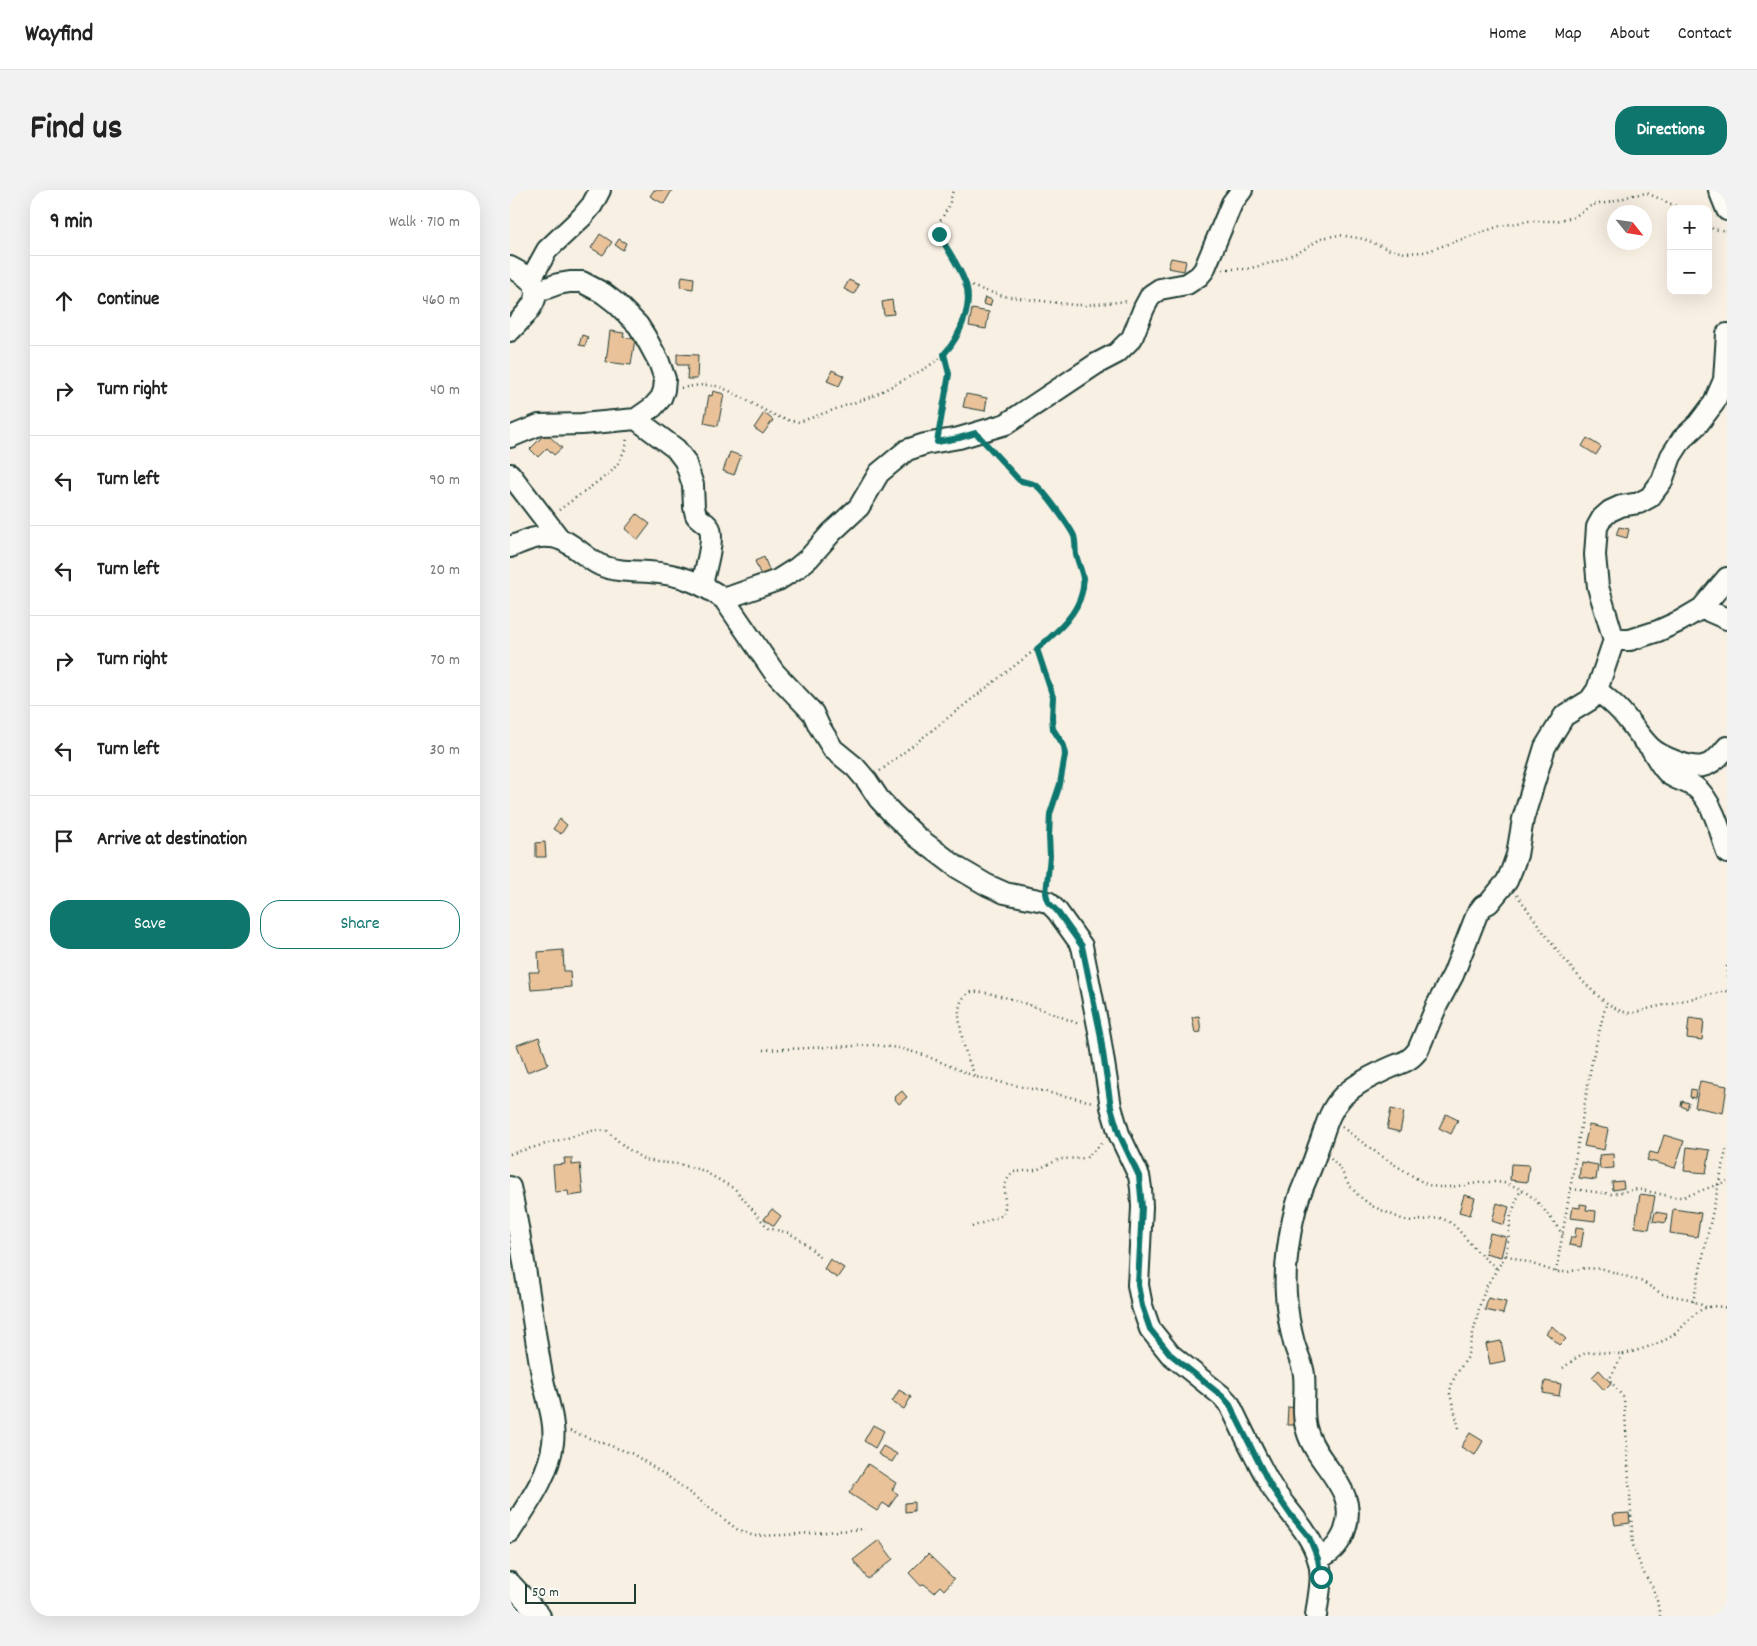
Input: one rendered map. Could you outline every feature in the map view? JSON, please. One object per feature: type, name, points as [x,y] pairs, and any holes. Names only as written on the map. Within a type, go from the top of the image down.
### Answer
[{"type":"street","points":[[510,331],[529,312],[534,303],[534,286],[547,250],[582,218],[600,190]]},
{"type":"street","points":[[724,599],[787,576],[809,558],[832,532],[859,507],[879,473],[907,450],[925,444],[959,438],[1006,424],[1096,364],[1117,353],[1132,338],[1148,300],[1155,292],[1160,289],[1182,285],[1193,280],[1204,270],[1232,203],[1242,190]]},
{"type":"street","points":[[1719,190],[1727,210]]},
{"type":"street","points":[[510,267],[524,274],[534,286]]},
{"type":"street","points":[[510,438],[539,425],[582,424],[633,419],[653,407],[661,398],[664,390],[665,378],[659,362],[638,325],[616,303],[603,293],[582,282],[534,286]]},
{"type":"street","points":[[1318,1559],[1330,1554],[1340,1542],[1345,1530],[1347,1515],[1346,1499],[1338,1480],[1317,1453],[1304,1421],[1304,1373],[1294,1342],[1286,1294],[1287,1268],[1299,1199],[1319,1147],[1328,1116],[1342,1098],[1358,1084],[1408,1061],[1414,1056],[1453,975],[1477,914],[1483,906],[1489,903],[1506,881],[1517,855],[1524,819],[1545,747],[1564,716],[1590,700],[1597,690],[1614,640],[1598,587],[1595,556],[1597,527],[1602,518],[1610,511],[1621,506],[1639,503],[1650,497],[1662,480],[1671,456],[1682,439],[1698,424],[1714,403],[1724,380],[1727,334]]},
{"type":"street","points":[[633,419],[676,449],[690,471],[696,515],[700,521],[707,524],[710,528],[711,538],[702,584]]},
{"type":"street","points":[[510,474],[559,538],[599,564],[624,571],[651,572],[684,578],[702,584],[724,599],[774,672],[813,713],[833,749],[855,767],[879,800],[893,814],[917,836],[958,868],[987,885],[1005,893],[1048,902],[1057,911],[1082,946],[1100,1032],[1111,1107],[1119,1134],[1139,1176],[1142,1207],[1138,1285],[1142,1306],[1150,1329],[1170,1354],[1222,1396],[1230,1405],[1270,1485],[1309,1537],[1318,1559],[1321,1577],[1315,1614]]},
{"type":"street","points":[[510,547],[542,537],[559,538]]},
{"type":"street","points":[[1614,640],[1630,640],[1658,631],[1702,608],[1727,578]]},
{"type":"street","points":[[1702,608],[1727,619]]},
{"type":"street","points":[[1597,690],[1622,712],[1668,774],[1696,788],[1714,816],[1727,853]]},
{"type":"street","points":[[1650,748],[1672,760],[1691,766],[1703,766],[1716,759],[1727,747]]},
{"type":"street","points":[[510,1187],[519,1229],[554,1441],[551,1458],[543,1477],[510,1532]]},
{"type":"street","points":[[510,1583],[540,1616]]},
{"type":"path","points":[[664,390],[708,385],[720,387],[764,410],[790,421],[799,422],[873,396],[926,368],[944,354],[956,340],[966,306],[968,292],[966,285],[942,240],[938,228],[939,223],[950,206],[952,190]]},
{"type":"path","points":[[1204,270],[1247,269],[1275,262],[1303,250],[1322,238],[1338,235],[1364,238],[1390,250],[1405,253],[1425,252],[1500,226],[1529,221],[1556,221],[1574,217],[1592,205],[1646,193],[1673,205]]},
{"type":"path","points":[[1712,228],[1727,231]]},
{"type":"path","points":[[966,285],[1003,296],[1074,305],[1148,300]]},
{"type":"path","points":[[937,442],[949,374],[944,354]]},
{"type":"path","points":[[546,521],[611,472],[619,462],[626,447],[633,419]]},
{"type":"path","points":[[867,781],[1037,649],[1063,625],[1076,607],[1082,594],[1084,579],[1076,554],[1074,536],[1044,492],[1032,483],[1019,480],[976,433]]},
{"type":"path","points":[[1037,649],[1053,697],[1053,729],[1064,746],[1065,755],[1060,784],[1050,814],[1050,856],[1046,893],[1048,902]]},
{"type":"path","points":[[1506,881],[1553,945],[1606,1004],[1617,1010],[1635,1013],[1727,991]]},
{"type":"path","points":[[1727,966],[1727,981]]},
{"type":"path","points":[[976,1076],[962,1042],[959,1016],[961,1002],[970,993],[980,991],[1016,1000],[1100,1032]]},
{"type":"path","points":[[1556,1272],[1592,1061],[1606,1004]]},
{"type":"path","points":[[763,1050],[875,1045],[898,1048],[924,1055],[976,1076],[1111,1107]]},
{"type":"path","points":[[1328,1116],[1376,1154],[1431,1186],[1452,1186],[1491,1181],[1521,1189],[1544,1208],[1563,1235]]},
{"type":"path","points":[[510,1154],[594,1130],[607,1131],[625,1147],[645,1160],[679,1164],[701,1170],[735,1189],[768,1228],[800,1239],[816,1252],[821,1260]]},
{"type":"path","points":[[972,1226],[1003,1215],[1005,1210],[1003,1188],[1013,1172],[1036,1170],[1060,1159],[1086,1158],[1102,1143],[1126,1147]]},
{"type":"path","points":[[1693,1302],[1727,1146]]},
{"type":"path","points":[[1319,1147],[1335,1162],[1349,1185],[1372,1206],[1404,1220],[1440,1218],[1448,1221],[1456,1226],[1472,1246],[1498,1270]]},
{"type":"path","points":[[1571,1189],[1611,1194],[1638,1189],[1673,1198],[1684,1197],[1727,1181]]},
{"type":"path","points":[[1459,1428],[1450,1394],[1451,1386],[1467,1358],[1486,1287],[1506,1255],[1511,1215],[1521,1189]]},
{"type":"path","points":[[1506,1255],[1556,1272],[1568,1272],[1585,1268],[1604,1269],[1643,1282],[1662,1294],[1689,1299],[1706,1308]]},
{"type":"path","points":[[1563,1368],[1583,1354],[1592,1352],[1623,1354],[1666,1340],[1678,1332],[1689,1319],[1706,1308],[1718,1306],[1727,1308]]},
{"type":"path","points":[[1623,1354],[1610,1378],[1624,1398],[1633,1545],[1642,1570],[1653,1588],[1660,1616]]},
{"type":"path","points":[[552,1425],[633,1454],[673,1480],[738,1530],[754,1536],[865,1528]]},
{"type":"building","points":[[654,190],[672,190],[664,204],[650,196]]},
{"type":"building","points":[[600,234],[612,242],[603,255],[591,248]]},
{"type":"building","points":[[619,239],[626,243],[623,250],[615,245]]},
{"type":"building","points":[[1171,258],[1186,261],[1184,271],[1168,268]]},
{"type":"building","points":[[682,276],[694,278],[693,289],[680,287]]},
{"type":"building","points":[[849,280],[859,285],[854,294],[844,289]]},
{"type":"building","points":[[985,297],[992,300],[990,306],[983,304]]},
{"type":"building","points":[[892,300],[894,314],[884,315],[882,302]]},
{"type":"building","points":[[972,309],[989,312],[986,329],[969,326]]},
{"type":"building","points":[[610,331],[624,333],[623,337],[635,339],[631,365],[606,362]]},
{"type":"building","points":[[582,335],[588,337],[585,346],[579,345]]},
{"type":"building","points":[[677,354],[698,355],[697,379],[687,379],[688,365],[677,365]]},
{"type":"building","points":[[832,370],[844,376],[839,386],[827,381]]},
{"type":"building","points":[[713,391],[724,394],[718,426],[704,423],[709,395],[712,396]]},
{"type":"building","points":[[966,394],[987,398],[985,411],[963,407]]},
{"type":"building","points":[[764,413],[773,420],[763,434],[754,428]]},
{"type":"building","points":[[546,433],[562,448],[554,455],[547,448],[538,457],[530,449]]},
{"type":"building","points":[[1587,438],[1601,447],[1596,455],[1582,446]]},
{"type":"building","points":[[730,452],[741,456],[734,475],[723,471]]},
{"type":"building","points":[[637,514],[650,524],[638,540],[625,529]]},
{"type":"building","points":[[1619,527],[1629,529],[1627,538],[1616,535]]},
{"type":"building","points":[[764,557],[770,572],[761,576],[755,561]]},
{"type":"building","points":[[560,819],[567,825],[561,834],[553,829]]},
{"type":"building","points":[[545,842],[546,857],[536,857],[536,843]]},
{"type":"building","points":[[563,950],[564,971],[570,971],[571,987],[531,990],[529,972],[539,972],[538,952]]},
{"type":"building","points":[[1199,1016],[1201,1032],[1195,1033],[1192,1017]]},
{"type":"building","points":[[1689,1018],[1704,1020],[1702,1040],[1687,1038]]},
{"type":"building","points":[[539,1037],[548,1064],[527,1072],[517,1045]]},
{"type":"building","points":[[1700,1081],[1727,1086],[1723,1113],[1695,1107]]},
{"type":"building","points":[[1691,1089],[1696,1090],[1695,1098],[1690,1097]]},
{"type":"building","points":[[902,1091],[907,1097],[899,1104],[894,1098]]},
{"type":"building","points":[[1682,1101],[1689,1103],[1687,1109],[1681,1106]]},
{"type":"building","points":[[1391,1109],[1404,1112],[1400,1132],[1387,1129]]},
{"type":"building","points":[[1446,1114],[1458,1120],[1451,1134],[1439,1128]]},
{"type":"building","points":[[1589,1125],[1608,1129],[1604,1150],[1584,1146]]},
{"type":"building","points":[[1664,1135],[1684,1141],[1675,1168],[1647,1160],[1650,1152],[1658,1154]]},
{"type":"building","points":[[1687,1147],[1710,1150],[1706,1173],[1684,1171]]},
{"type":"building","points":[[1613,1154],[1614,1168],[1600,1169],[1599,1155]]},
{"type":"building","points":[[564,1158],[572,1158],[572,1165],[580,1164],[583,1194],[569,1196],[568,1191],[555,1192],[553,1165],[565,1164]]},
{"type":"building","points":[[1581,1162],[1598,1165],[1596,1180],[1579,1178]]},
{"type":"building","points":[[1511,1164],[1529,1165],[1527,1182],[1510,1180]]},
{"type":"building","points":[[1623,1181],[1624,1188],[1613,1190],[1612,1182]]},
{"type":"building","points":[[1640,1194],[1655,1196],[1649,1229],[1635,1227]]},
{"type":"building","points":[[1464,1195],[1475,1198],[1470,1215],[1459,1212]]},
{"type":"building","points":[[1497,1203],[1509,1207],[1504,1225],[1492,1221]]},
{"type":"building","points":[[1580,1204],[1587,1205],[1586,1210],[1596,1211],[1595,1221],[1571,1218],[1573,1207],[1580,1208]]},
{"type":"building","points":[[772,1209],[781,1216],[774,1226],[764,1219]]},
{"type":"building","points":[[1673,1209],[1701,1213],[1697,1237],[1670,1233]]},
{"type":"building","points":[[1655,1212],[1667,1214],[1666,1223],[1653,1221]]},
{"type":"building","points":[[1576,1227],[1584,1228],[1581,1247],[1569,1245],[1571,1237],[1575,1237]]},
{"type":"building","points":[[1490,1233],[1506,1237],[1501,1257],[1485,1253]]},
{"type":"building","points":[[830,1259],[844,1268],[837,1278],[824,1269]]},
{"type":"building","points":[[1488,1298],[1506,1302],[1503,1314],[1485,1310]]},
{"type":"building","points":[[1552,1326],[1566,1339],[1560,1345],[1546,1333]]},
{"type":"building","points":[[1501,1341],[1505,1361],[1490,1364],[1486,1344]]},
{"type":"building","points":[[1599,1370],[1611,1383],[1604,1390],[1592,1377]]},
{"type":"building","points":[[1545,1381],[1561,1384],[1559,1396],[1543,1393]]},
{"type":"building","points":[[899,1390],[911,1397],[904,1409],[892,1402]]},
{"type":"building","points":[[1288,1407],[1298,1408],[1297,1425],[1287,1425]]},
{"type":"building","points":[[873,1425],[884,1431],[875,1448],[864,1441]]},
{"type":"building","points":[[1470,1433],[1483,1441],[1475,1455],[1461,1447]]},
{"type":"building","points":[[883,1446],[897,1454],[892,1462],[878,1454]]},
{"type":"building","points":[[868,1464],[896,1483],[892,1490],[898,1494],[889,1507],[883,1503],[877,1511],[849,1493]]},
{"type":"building","points":[[914,1502],[914,1511],[905,1512],[905,1503]]},
{"type":"building","points":[[1629,1513],[1630,1523],[1615,1525],[1613,1514]]},
{"type":"building","points":[[879,1540],[893,1559],[868,1579],[853,1560]]},
{"type":"building","points":[[928,1554],[954,1579],[944,1590],[940,1586],[934,1592],[924,1584],[921,1586],[909,1573]]},
{"type":"route","points":[[939,234],[965,280],[968,292],[962,324],[956,340],[944,354],[949,374],[937,442],[976,433],[1019,480],[1032,483],[1044,492],[1074,536],[1076,554],[1084,579],[1082,594],[1076,607],[1063,625],[1037,649],[1053,697],[1053,729],[1064,746],[1065,755],[1060,784],[1050,814],[1050,856],[1046,893],[1048,902],[1057,911],[1082,946],[1100,1032],[1111,1107],[1119,1134],[1139,1176],[1142,1207],[1138,1285],[1142,1306],[1150,1329],[1160,1343],[1170,1354],[1222,1396],[1230,1405],[1270,1485],[1309,1537],[1318,1559],[1321,1577]]}]
